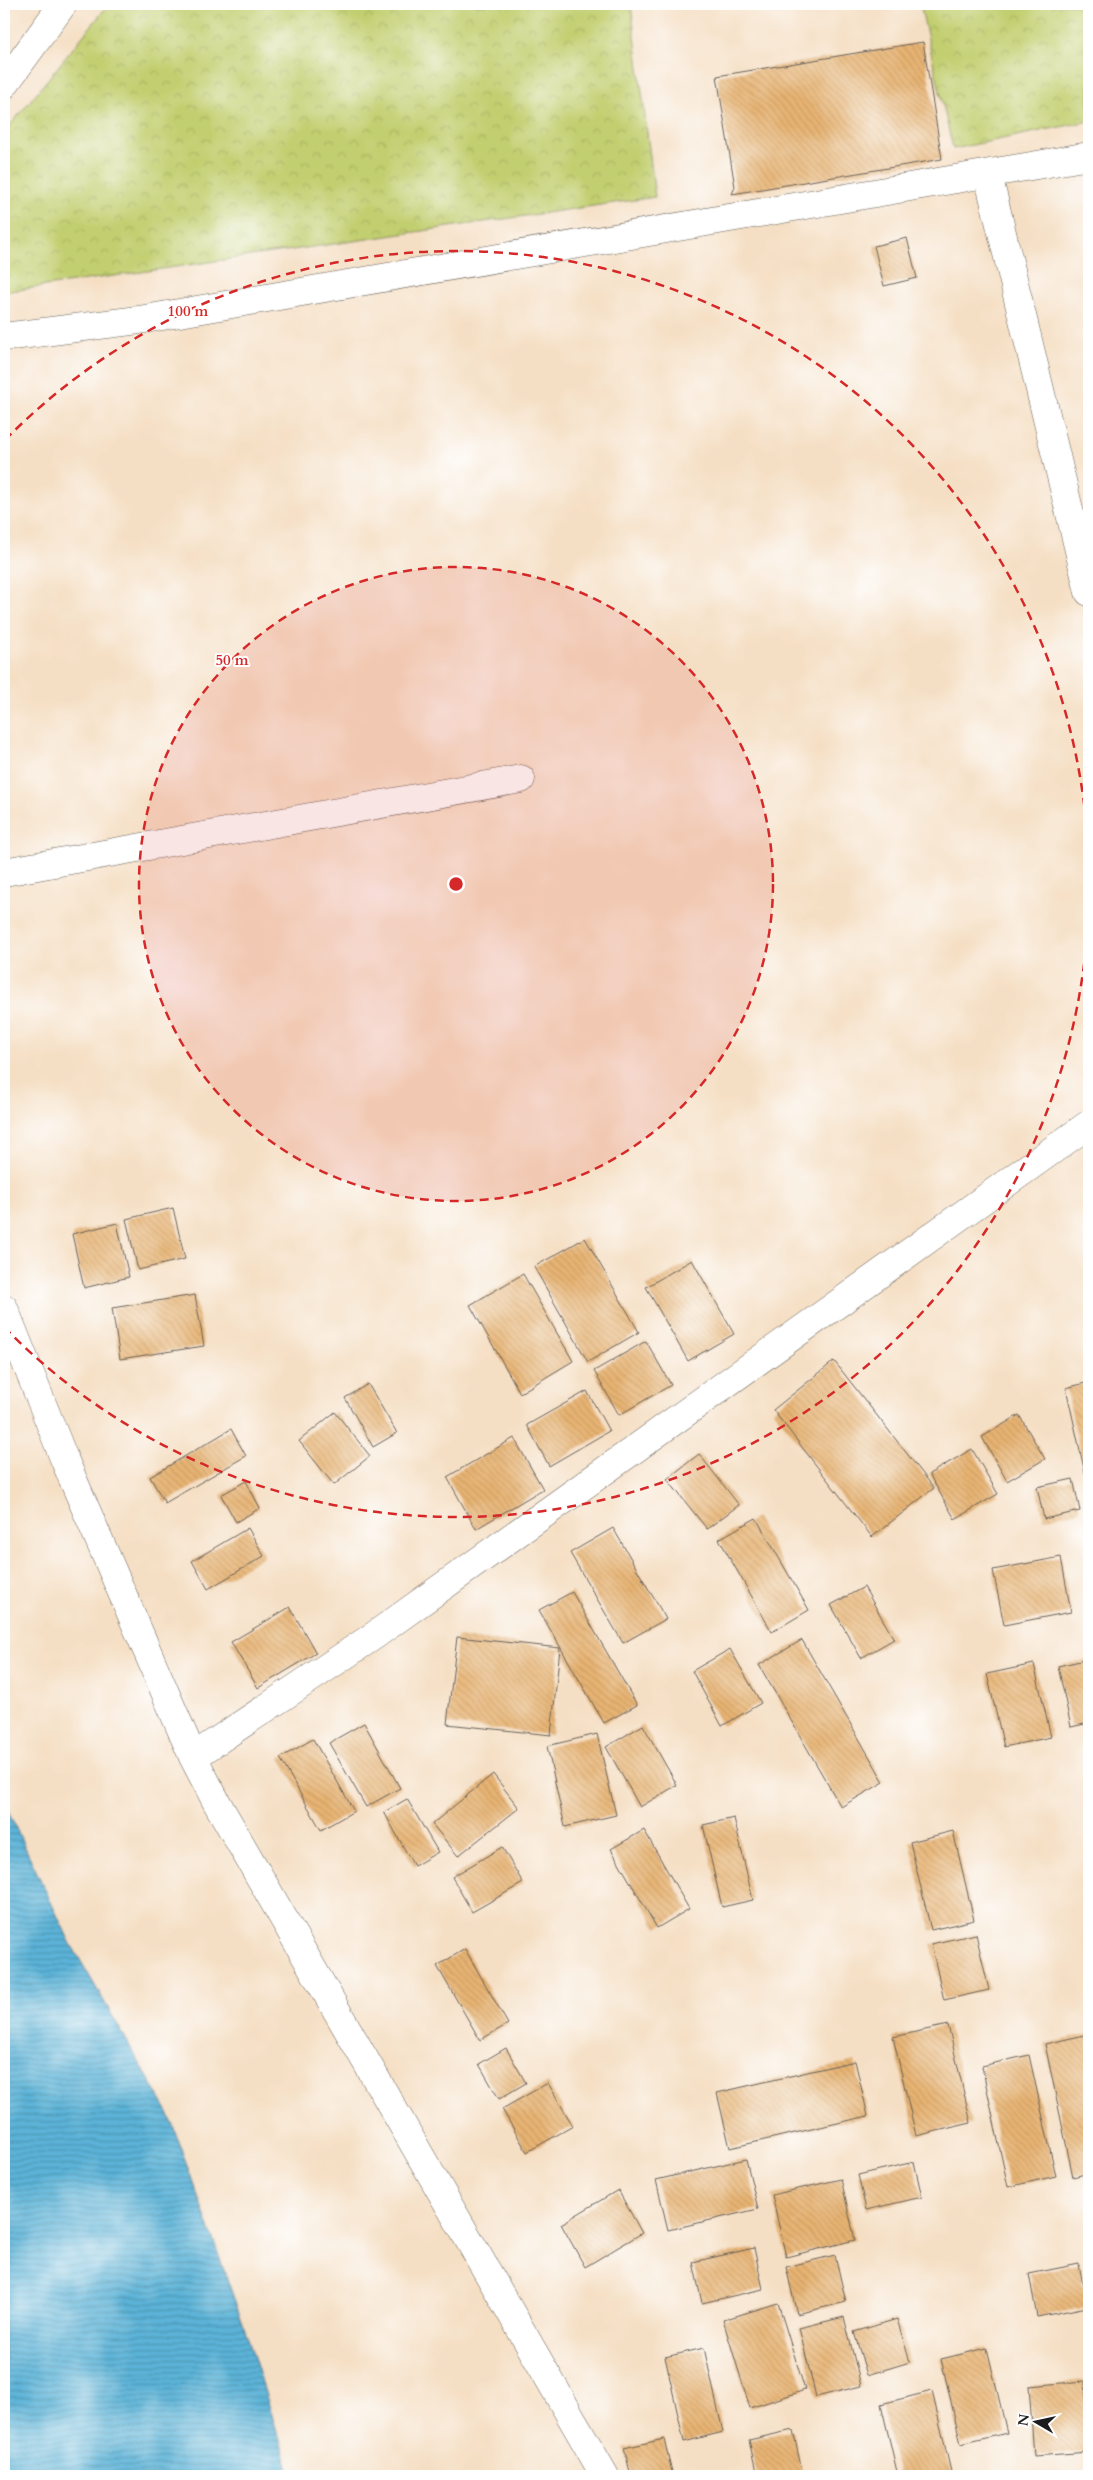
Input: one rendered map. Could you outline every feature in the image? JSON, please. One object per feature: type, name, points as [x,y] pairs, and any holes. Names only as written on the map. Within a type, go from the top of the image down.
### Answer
[{"type":"street","points":[[4,85],[63,4]]},
{"type":"street","points":[[4,337],[140,320],[988,175],[1089,156]]},
{"type":"street","points":[[988,175],[1089,592]]},
{"type":"street","points":[[4,872],[521,779]]},
{"type":"street","points":[[193,1756],[383,1629],[1089,1124]]},
{"type":"street","points":[[4,1308],[65,1461],[193,1756],[217,1803],[605,2476]]},
{"type":"green space","points":[[109,4],[631,4],[655,197],[4,292],[4,133]]},
{"type":"green space","points":[[920,4],[1089,4],[1089,121],[953,149]]},
{"type":"water","points":[[4,1803],[71,1944],[169,2114],[249,2341],[291,2476],[4,2476]]},
{"type":"building","points":[[923,42],[942,159],[732,194],[735,187],[717,76]]},
{"type":"building","points":[[907,238],[917,278],[884,286],[874,246]]},
{"type":"building","points":[[173,1208],[185,1259],[138,1270],[126,1219]]},
{"type":"building","points":[[117,1223],[129,1277],[84,1288],[72,1234]]},
{"type":"building","points":[[585,1238],[639,1332],[588,1362],[534,1267]]},
{"type":"building","points":[[692,1260],[734,1334],[688,1361],[646,1287]]},
{"type":"building","points":[[523,1274],[573,1361],[520,1393],[470,1305]]},
{"type":"building","points":[[195,1295],[204,1346],[120,1359],[112,1308]]},
{"type":"building","points":[[646,1341],[671,1385],[619,1415],[594,1371]]},
{"type":"building","points":[[834,1361],[934,1488],[872,1537],[773,1410]]},
{"type":"building","points":[[1089,1382],[1089,1472],[1085,1473],[1066,1388]]},
{"type":"building","points":[[368,1384],[397,1433],[373,1447],[345,1398]]},
{"type":"building","points":[[587,1391],[609,1431],[549,1466],[527,1425]]},
{"type":"building","points":[[335,1412],[370,1456],[334,1485],[299,1441]]},
{"type":"building","points":[[1019,1415],[1045,1459],[1007,1481],[982,1437]]},
{"type":"building","points":[[231,1429],[246,1456],[165,1503],[150,1477]]},
{"type":"building","points":[[514,1438],[543,1489],[476,1529],[447,1477]]},
{"type":"building","points":[[972,1449],[998,1494],[955,1519],[929,1474]]},
{"type":"building","points":[[699,1454],[739,1505],[707,1529],[667,1479]]},
{"type":"building","points":[[1073,1479],[1080,1511],[1044,1519],[1037,1487]]},
{"type":"building","points":[[246,1481],[260,1508],[236,1522],[221,1495]]},
{"type":"building","points":[[756,1518],[809,1610],[772,1632],[719,1539]]},
{"type":"building","points":[[248,1528],[264,1556],[208,1589],[192,1561]]},
{"type":"building","points":[[613,1528],[666,1619],[623,1643],[570,1553]]},
{"type":"building","points":[[1061,1557],[1071,1612],[1004,1625],[993,1570]]},
{"type":"building","points":[[864,1587],[894,1639],[861,1658],[831,1605]]},
{"type":"building","points":[[572,1592],[637,1705],[604,1723],[539,1610]]},
{"type":"building","points":[[290,1607],[316,1653],[258,1688],[231,1642]]},
{"type":"building","points":[[457,1637],[560,1648],[551,1735],[447,1724]]},
{"type":"building","points":[[802,1640],[884,1782],[841,1807],[759,1665]]},
{"type":"building","points":[[730,1649],[761,1703],[722,1726],[692,1671]]},
{"type":"building","points":[[1089,1659],[1089,1723],[1071,1727],[1058,1666]]},
{"type":"building","points":[[1034,1664],[1051,1737],[1004,1747],[987,1674]]},
{"type":"building","points":[[364,1723],[400,1788],[366,1807],[329,1743]]},
{"type":"building","points":[[643,1725],[677,1785],[640,1807],[606,1747]]},
{"type":"building","points":[[597,1734],[616,1815],[565,1827],[547,1746]]},
{"type":"building","points":[[313,1739],[354,1811],[321,1830],[280,1758]]},
{"type":"building","points":[[493,1774],[519,1808],[458,1856],[432,1824]]},
{"type":"building","points":[[407,1799],[438,1852],[414,1866],[384,1812]]},
{"type":"building","points":[[734,1818],[753,1900],[722,1907],[703,1825]]},
{"type":"building","points":[[644,1830],[689,1909],[657,1928],[611,1849]]},
{"type":"building","points":[[953,1831],[974,1920],[931,1930],[910,1842]]},
{"type":"building","points":[[502,1847],[523,1883],[472,1912],[452,1877]]},
{"type":"building","points":[[976,1934],[989,1990],[944,2000],[931,1944]]},
{"type":"building","points":[[465,1949],[508,2024],[480,2040],[437,1966]]},
{"type":"building","points":[[948,2025],[971,2123],[916,2136],[893,2037]]},
{"type":"building","points":[[1089,2034],[1089,2173],[1073,2177],[1045,2044]]},
{"type":"building","points":[[506,2048],[526,2083],[499,2099],[479,2064]]},
{"type":"building","points":[[1029,2055],[1056,2176],[1008,2187],[982,2066]]},
{"type":"building","points":[[855,2061],[868,2116],[730,2148],[717,2093]]},
{"type":"building","points":[[548,2083],[573,2126],[527,2152],[502,2109]]},
{"type":"building","points":[[746,2159],[758,2209],[668,2230],[656,2180]]},
{"type":"building","points":[[914,2162],[922,2197],[866,2210],[858,2175]]},
{"type":"building","points":[[841,2179],[855,2240],[786,2257],[772,2195]]},
{"type":"building","points":[[618,2190],[642,2233],[585,2267],[561,2224]]},
{"type":"building","points":[[754,2248],[763,2289],[702,2303],[693,2262]]},
{"type":"building","points":[[835,2255],[846,2302],[797,2314],[786,2267]]},
{"type":"building","points":[[1079,2264],[1087,2307],[1037,2317],[1029,2274]]},
{"type":"building","points":[[778,2303],[805,2390],[750,2408],[723,2320]]},
{"type":"building","points":[[844,2317],[861,2386],[816,2397],[799,2328]]},
{"type":"building","points":[[897,2319],[910,2362],[867,2375],[854,2332]]},
{"type":"building","points":[[704,2348],[723,2432],[684,2442],[665,2357]]},
{"type":"building","points":[[987,2348],[1007,2433],[961,2444],[941,2359]]},
{"type":"building","points":[[1085,2381],[1089,2452],[1034,2456],[1029,2386]]},
{"type":"building","points":[[932,2391],[952,2476],[898,2476],[881,2404]]},
{"type":"building","points":[[793,2430],[803,2476],[757,2476],[749,2440]]},
{"type":"building","points":[[664,2439],[673,2476],[631,2476],[624,2448]]}]
